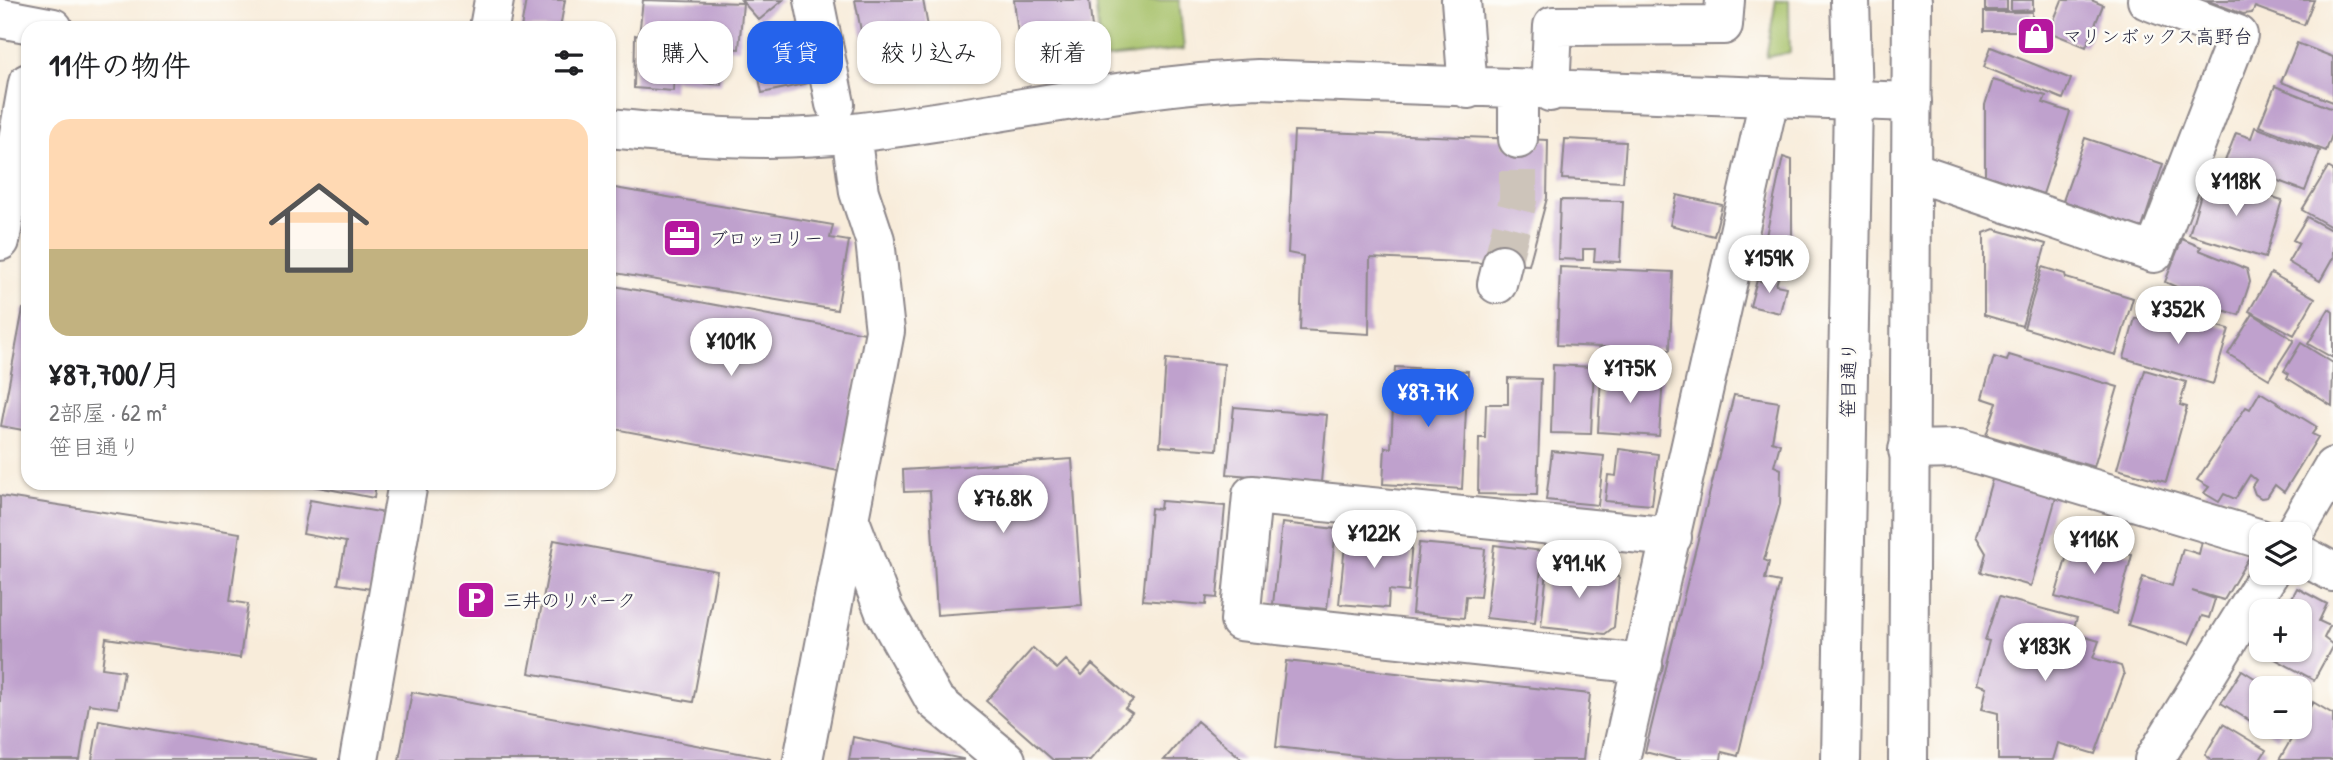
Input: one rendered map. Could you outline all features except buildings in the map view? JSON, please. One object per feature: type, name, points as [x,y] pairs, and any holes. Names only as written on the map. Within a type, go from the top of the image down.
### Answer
[{"type":"street","points":[[490,21],[494,0]]},
{"type":"street","points":[[803,760],[885,331],[875,240],[859,192],[814,0]]},
{"type":"street","points":[[1461,0],[1468,89]]},
{"type":"street","points":[[1518,139],[1553,26],[1723,25],[1725,0]]},
{"type":"street","name":"笹目通り","points":[[1841,760],[1853,100],[1850,0]]},
{"type":"street","points":[[1908,760],[1912,0]]},
{"type":"street","points":[[1912,171],[2154,253],[2238,35],[2147,0]]},
{"type":"street","points":[[0,18],[43,20]]},
{"type":"street","points":[[616,129],[748,138],[843,119],[1202,82],[1258,79],[1468,89],[1912,102]]},
{"type":"street","points":[[1620,760],[1769,99]]},
{"type":"street","points":[[11,218],[21,139]]},
{"type":"street","points":[[1908,450],[1960,449],[2249,535]]},
{"type":"street","points":[[2301,522],[2333,467]]},
{"type":"street","points":[[359,760],[407,490]]},
{"type":"street","points":[[1643,664],[1240,621],[1252,495],[1672,537]]},
{"type":"street","points":[[849,518],[884,610],[935,701],[1006,760]]},
{"type":"street","points":[[2312,561],[2333,572]]},
{"type":"street","points":[[2154,760],[2262,585]]},
{"type":"green space","points":[[1095,0],[1179,0],[1184,49],[1111,58],[1111,21],[1097,21]]},
{"type":"green space","points":[[1776,0],[1789,0],[1790,53],[1766,57]]},
{"type":"tunnel","points":[[1502,264],[1518,200],[1518,139]]},
{"type":"place","name":"マリンボックス高野台","points":[[2036,36]]},
{"type":"place","name":"ブロッコリー","points":[[682,238]]},
{"type":"place","name":"三井のリパーク","points":[[476,600]]}]
